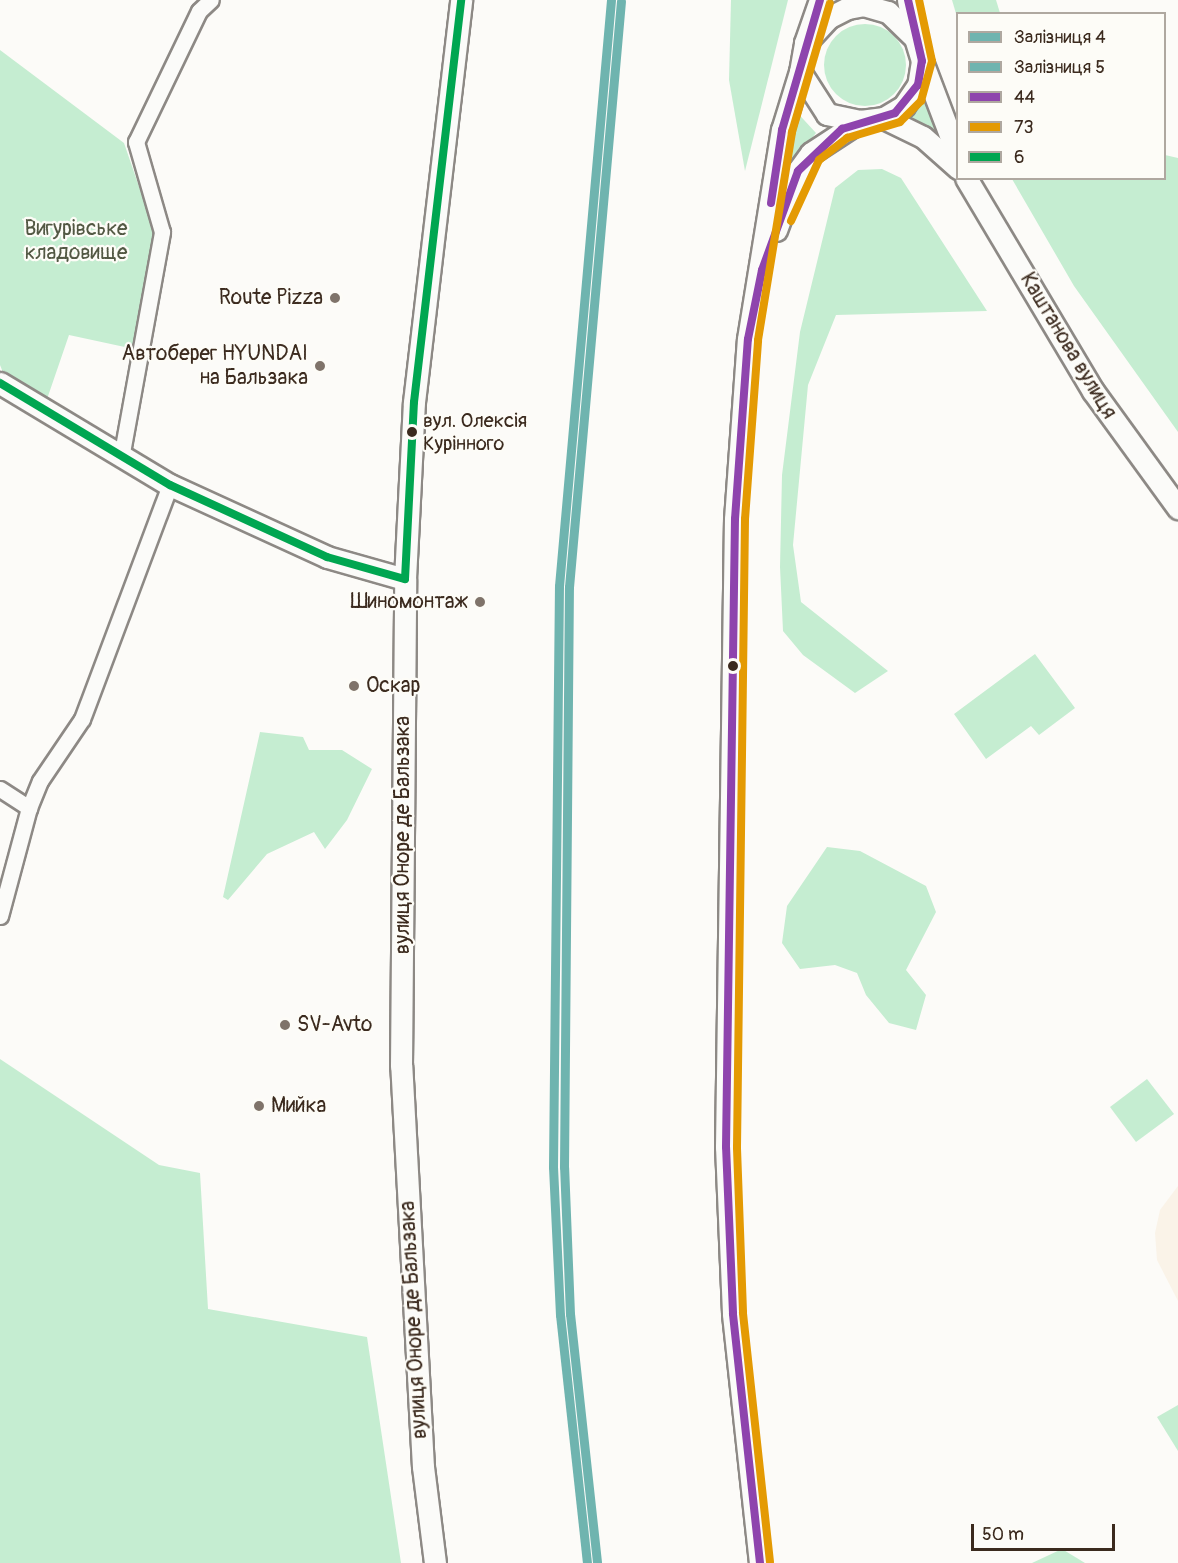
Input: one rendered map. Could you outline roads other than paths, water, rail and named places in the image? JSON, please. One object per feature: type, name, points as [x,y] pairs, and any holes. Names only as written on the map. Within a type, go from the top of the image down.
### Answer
[{"type":"street","points":[[122,458],[162,232],[136,142],[199,11],[211,0]]},
{"type":"street","name":"вулиця Оноре де Бальзака","points":[[435,1563],[421,1432],[401,1066],[405,579],[415,392],[461,0]]},
{"type":"street","points":[[759,1563],[733,1312],[726,1147],[735,519],[748,339],[762,270],[782,130],[800,72],[805,43],[820,0]]},
{"type":"street","points":[[908,0],[922,61],[956,153]]},
{"type":"street","points":[[805,43],[828,18],[863,5],[888,12],[915,38]]},
{"type":"street","points":[[800,72],[827,114],[860,121],[884,118],[912,96],[922,61]]},
{"type":"street","points":[[884,118],[923,137],[956,167]]},
{"type":"street","points":[[762,270],[798,171],[822,144],[860,121]]},
{"type":"street","name":"Каштанова вулиця","points":[[967,180],[1093,391],[1178,508]]},
{"type":"street","points":[[0,383],[170,485],[327,557],[405,579]]},
{"type":"street","points":[[0,916],[29,808],[40,781],[82,719],[170,485]]},
{"type":"street","points":[[0,789],[29,808]]},
{"type":"rail line","name":"4","points":[[587,1563],[560,1315],[553,1167],[559,586],[611,0]]},
{"type":"rail line","name":"5","points":[[597,1562],[570,1314],[564,1167],[569,587],[621,1]]},
{"type":"place","name":"Route Pizza","points":[[335,298]]},
{"type":"place","name":"Автоберег HYUNDAI на Бальзака","points":[[320,366]]},
{"type":"place","name":"вул. Олексія Курінного","points":[[412,432]]},
{"type":"place","name":"Шиномонтаж","points":[[480,602]]},
{"type":"place","name":"Оскар","points":[[354,686]]},
{"type":"place","name":"SV-Avto","points":[[285,1025]]},
{"type":"place","name":"Мийка","points":[[259,1106]]},
{"type":"park label","name":"Вигурівське кладовище","points":[[76,241]]}]
